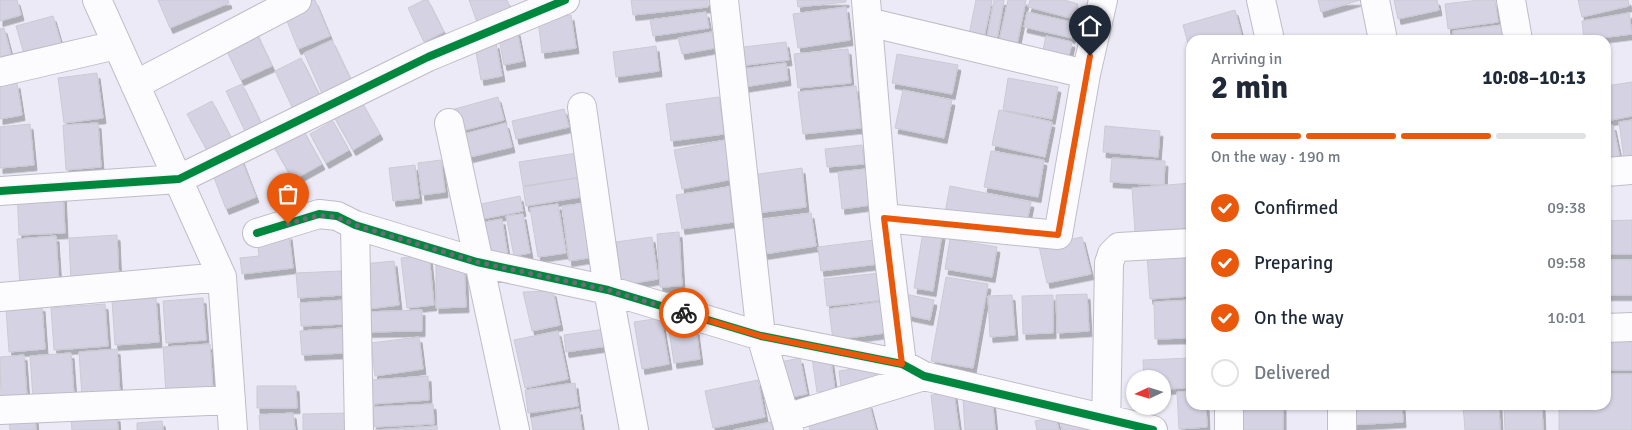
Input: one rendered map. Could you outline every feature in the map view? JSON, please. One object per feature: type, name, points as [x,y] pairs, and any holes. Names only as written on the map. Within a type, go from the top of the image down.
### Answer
[{"type":"street","points":[[96,0],[222,277],[233,430]]},
{"type":"street","points":[[135,85],[297,0]]},
{"type":"street","points":[[0,191],[179,179],[428,57],[565,0]]},
{"type":"street","points":[[724,0],[761,336],[788,424],[913,370]]},
{"type":"street","points":[[884,218],[1058,235],[1086,74],[1104,0]]},
{"type":"street","points":[[1261,0],[1269,35]]},
{"type":"street","points":[[1375,0],[1382,35]]},
{"type":"street","points":[[1511,0],[1517,35]]},
{"type":"street","points":[[913,370],[884,218],[867,11],[1086,74]]},
{"type":"street","points":[[0,72],[116,45]]},
{"type":"street","points":[[582,107],[608,290],[634,430]]},
{"type":"street","points":[[449,123],[477,262],[515,430]]},
{"type":"street","points":[[1611,172],[1632,170]]},
{"type":"street","points":[[257,233],[319,214],[337,216],[355,225],[477,262],[608,290],[761,336],[913,370],[1106,424],[1153,430]]},
{"type":"street","points":[[355,225],[359,430]]},
{"type":"street","points":[[1106,424],[1109,263],[1112,254],[1119,247],[1186,243]]},
{"type":"street","points":[[0,297],[222,277]]},
{"type":"street","points":[[1611,328],[1632,327]]},
{"type":"street","points":[[0,410],[231,400]]},
{"type":"street","points":[[1228,410],[1229,430]]},
{"type":"street","points":[[1342,410],[1342,430]]},
{"type":"building","points":[[0,0],[17,0],[21,15],[0,21]]},
{"type":"building","points":[[158,0],[228,0],[229,3],[170,28]]},
{"type":"building","points":[[310,0],[315,0],[330,36],[298,49],[283,11]]},
{"type":"building","points":[[428,0],[444,32],[424,42],[408,8]]},
{"type":"building","points":[[469,0],[507,0],[511,9],[477,22]]},
{"type":"building","points":[[631,0],[708,0],[708,7],[633,15]]},
{"type":"building","points":[[797,0],[846,0],[846,2],[798,7]]},
{"type":"building","points":[[976,0],[992,0],[983,42],[968,39]]},
{"type":"building","points":[[994,0],[1004,0],[996,45],[986,43]]},
{"type":"building","points":[[1008,0],[1026,0],[1016,49],[998,46]]},
{"type":"building","points":[[1030,0],[1064,0],[1078,4],[1074,19],[1028,7]]},
{"type":"building","points":[[1318,0],[1360,0],[1321,12]]},
{"type":"building","points":[[1394,0],[1437,0],[1439,10],[1398,19]]},
{"type":"building","points":[[1495,0],[1498,22],[1448,29],[1445,4]]},
{"type":"building","points":[[1578,0],[1628,0],[1629,6],[1582,17]]},
{"type":"building","points":[[846,7],[850,40],[798,48],[793,14]]},
{"type":"building","points":[[1235,10],[1241,35],[1186,36],[1183,25]]},
{"type":"building","points":[[706,12],[709,28],[653,36],[650,20]]},
{"type":"building","points":[[1027,12],[1076,23],[1072,38],[1024,27]]},
{"type":"building","points":[[1629,13],[1632,34],[1611,37],[1611,35],[1583,35],[1582,21]]},
{"type":"building","points":[[571,15],[576,48],[542,53],[538,20]]},
{"type":"building","points":[[53,16],[63,50],[26,61],[16,26]]},
{"type":"building","points":[[1502,25],[1503,35],[1453,35],[1453,31]]},
{"type":"building","points":[[4,28],[13,62],[0,65],[0,29]]},
{"type":"building","points":[[254,28],[272,66],[241,80],[223,43]]},
{"type":"building","points":[[517,30],[523,61],[504,65],[498,33]]},
{"type":"building","points":[[712,32],[715,48],[682,54],[678,38]]},
{"type":"building","points":[[1046,36],[1072,42],[1068,60],[1042,55]]},
{"type":"building","points":[[332,40],[352,82],[323,96],[304,53]]},
{"type":"building","points":[[786,42],[789,60],[738,66],[736,48]]},
{"type":"building","points":[[496,43],[502,76],[481,80],[475,47]]},
{"type":"building","points":[[656,46],[659,71],[616,77],[613,52]]},
{"type":"building","points":[[848,49],[851,83],[798,88],[794,54]]},
{"type":"building","points":[[897,54],[958,65],[952,94],[892,83]]},
{"type":"building","points":[[301,58],[320,96],[293,109],[275,71]]},
{"type":"building","points":[[786,63],[788,80],[737,88],[735,70]]},
{"type":"building","points":[[97,73],[103,118],[64,123],[58,78]]},
{"type":"building","points":[[1008,78],[1058,87],[1052,119],[1003,110]]},
{"type":"building","points":[[1632,82],[1632,116],[1611,120],[1611,85]]},
{"type":"building","points":[[17,83],[22,115],[0,119],[0,86]]},
{"type":"building","points":[[242,84],[261,123],[245,131],[226,91]]},
{"type":"building","points":[[856,86],[861,128],[803,134],[798,92]]},
{"type":"building","points":[[903,90],[952,100],[944,138],[895,128]]},
{"type":"building","points":[[359,97],[380,134],[353,150],[332,113]]},
{"type":"building","points":[[498,97],[504,120],[457,132],[451,110]]},
{"type":"building","points":[[719,97],[724,134],[671,141],[666,104]]},
{"type":"building","points":[[212,101],[232,139],[208,152],[187,114]]},
{"type":"building","points":[[564,109],[569,127],[516,139],[512,121]]},
{"type":"building","points":[[999,110],[1052,122],[1045,157],[992,145]]},
{"type":"building","points":[[1632,120],[1632,157],[1624,158],[1619,122]]},
{"type":"building","points":[[333,121],[349,150],[326,163],[310,134]]},
{"type":"building","points":[[98,123],[101,167],[66,170],[63,125]]},
{"type":"building","points":[[506,123],[512,147],[466,158],[460,135]]},
{"type":"building","points":[[30,124],[34,165],[0,168],[0,127]]},
{"type":"building","points":[[1613,125],[1620,158],[1611,160],[1611,126]]},
{"type":"building","points":[[301,126],[322,164],[293,180],[272,143]]},
{"type":"building","points":[[1105,126],[1160,131],[1158,157],[1103,152]]},
{"type":"building","points":[[725,140],[733,179],[682,189],[674,150]]},
{"type":"building","points":[[862,145],[864,164],[827,167],[825,149]]},
{"type":"building","points":[[991,151],[1044,160],[1038,197],[984,187]]},
{"type":"building","points":[[577,153],[581,177],[523,186],[519,162]]},
{"type":"building","points":[[241,158],[256,197],[226,209],[211,170]]},
{"type":"building","points":[[1112,158],[1165,161],[1164,185],[1110,182]]},
{"type":"building","points":[[441,160],[445,192],[422,195],[418,163]]},
{"type":"building","points":[[415,165],[419,198],[393,201],[389,168]]},
{"type":"building","points":[[802,168],[806,207],[756,213],[752,175]]},
{"type":"building","points":[[866,169],[871,205],[842,209],[838,172]]},
{"type":"building","points":[[584,177],[587,196],[526,206],[523,187]]},
{"type":"building","points":[[1186,183],[1186,228],[1135,232],[1132,188]]},
{"type":"building","points":[[950,186],[1031,202],[1026,226],[944,218]]},
{"type":"building","points":[[729,187],[734,222],[682,229],[676,195]]},
{"type":"building","points":[[63,189],[65,233],[19,235],[17,191]]},
{"type":"building","points":[[520,196],[523,211],[478,220],[476,205]]},
{"type":"building","points":[[588,203],[595,257],[569,261],[562,206]]},
{"type":"building","points":[[558,204],[566,253],[538,257],[530,208]]},
{"type":"building","points":[[811,213],[816,246],[764,254],[759,220]]},
{"type":"building","points":[[523,214],[530,253],[514,256],[506,216]]},
{"type":"building","points":[[502,219],[508,258],[485,262],[479,223]]},
{"type":"building","points":[[1632,220],[1632,254],[1611,254],[1611,221]]},
{"type":"building","points":[[923,231],[942,234],[933,291],[914,288]]},
{"type":"building","points":[[679,232],[682,286],[660,287],[657,234]]},
{"type":"building","points":[[289,234],[293,268],[242,274],[240,258],[259,256],[257,238]]},
{"type":"building","points":[[117,235],[119,280],[71,282],[69,238]]},
{"type":"building","points":[[56,236],[59,283],[20,285],[17,239]]},
{"type":"building","points":[[652,237],[658,279],[622,285],[616,242]]},
{"type":"building","points":[[1082,237],[1091,274],[1047,283],[1039,246]]},
{"type":"building","points":[[950,239],[997,247],[992,277],[945,269]]},
{"type":"building","points":[[874,240],[878,264],[821,271],[818,247]]},
{"type":"building","points":[[1186,252],[1186,296],[1150,299],[1147,256]]},
{"type":"building","points":[[429,255],[434,305],[407,308],[401,258]]},
{"type":"building","points":[[464,259],[466,307],[436,308],[436,260]]},
{"type":"building","points":[[1611,260],[1632,260],[1632,295],[1611,295]]},
{"type":"building","points":[[394,261],[399,305],[368,309],[362,264]]},
{"type":"building","points":[[341,271],[343,295],[298,298],[296,273]]},
{"type":"building","points":[[880,273],[883,300],[827,306],[824,279]]},
{"type":"building","points":[[946,277],[988,284],[973,368],[931,361]]},
{"type":"building","points":[[553,291],[560,325],[532,331],[523,292]]},
{"type":"building","points":[[900,293],[934,300],[930,320],[897,313]]},
{"type":"building","points":[[1087,294],[1089,331],[1057,333],[1056,295]]},
{"type":"building","points":[[1012,295],[1015,335],[990,337],[988,296]]},
{"type":"building","points":[[1053,295],[1053,333],[1023,334],[1022,296]]},
{"type":"building","points":[[156,298],[159,342],[115,345],[112,301]]},
{"type":"building","points":[[203,298],[206,340],[166,343],[163,301]]},
{"type":"building","points":[[344,300],[346,324],[301,326],[300,303]]},
{"type":"building","points":[[1186,300],[1186,338],[1155,339],[1154,302]]},
{"type":"building","points":[[881,302],[885,333],[833,340],[829,309]]},
{"type":"building","points":[[105,304],[108,346],[54,350],[51,308]]},
{"type":"building","points":[[42,306],[45,349],[9,352],[6,309]]},
{"type":"building","points":[[422,310],[422,331],[364,332],[364,312]]},
{"type":"building","points":[[661,318],[669,364],[642,369],[634,322]]},
{"type":"building","points":[[668,324],[696,329],[700,359],[674,363]]},
{"type":"building","points":[[343,328],[345,353],[302,355],[300,331]]},
{"type":"building","points":[[605,329],[607,346],[566,352],[564,335]]},
{"type":"building","points":[[558,331],[568,379],[525,388],[514,340]]},
{"type":"building","points":[[1632,336],[1632,370],[1611,370],[1611,337]]},
{"type":"building","points":[[419,337],[423,369],[375,376],[371,343]]},
{"type":"building","points":[[210,344],[213,391],[166,394],[163,347]]},
{"type":"building","points":[[117,349],[120,394],[82,397],[79,352]]},
{"type":"building","points":[[71,353],[74,395],[33,398],[30,356]]},
{"type":"building","points":[[24,355],[27,397],[1,398],[0,357]]},
{"type":"building","points":[[830,355],[835,390],[817,392],[812,358]]},
{"type":"building","points":[[800,358],[807,394],[786,398],[780,362]]},
{"type":"building","points":[[1186,358],[1186,388],[1171,389],[1171,370],[1144,370],[1143,360]]},
{"type":"building","points":[[886,364],[889,380],[841,387],[839,371]]},
{"type":"building","points":[[1611,374],[1632,374],[1632,430],[1559,430],[1559,410],[1611,410]]},
{"type":"building","points":[[428,376],[429,400],[372,404],[371,380]]},
{"type":"building","points":[[758,380],[765,417],[713,428],[705,391]]},
{"type":"building","points":[[575,383],[578,406],[528,413],[525,390]]},
{"type":"building","points":[[257,386],[296,386],[297,408],[257,408]]},
{"type":"building","points":[[1186,391],[1186,410],[1206,410],[1207,427],[1179,429],[1177,392]]},
{"type":"building","points":[[954,393],[959,430],[935,430],[931,395]]},
{"type":"building","points":[[992,396],[995,430],[965,430],[963,399]]},
{"type":"building","points":[[869,403],[876,430],[810,430],[807,420]]},
{"type":"building","points":[[433,404],[434,424],[374,427],[373,407]]},
{"type":"building","points":[[579,409],[582,430],[533,430],[531,418]]},
{"type":"building","points":[[1236,410],[1283,410],[1283,430],[1236,430]]},
{"type":"building","points":[[1348,410],[1402,410],[1403,422],[1349,425]]},
{"type":"building","points":[[1463,410],[1499,410],[1500,430],[1465,430]]},
{"type":"building","points":[[1504,410],[1542,410],[1543,430],[1505,430]]},
{"type":"building","points":[[293,413],[295,430],[260,430],[259,415]]},
{"type":"building","points":[[350,413],[351,430],[303,430],[303,414]]},
{"type":"building","points":[[1089,414],[1092,430],[1062,430],[1060,419]]},
{"type":"building","points":[[117,416],[118,430],[72,430],[71,419]]},
{"type":"building","points":[[35,417],[36,430],[10,430],[9,419]]},
{"type":"building","points":[[1056,417],[1059,430],[1037,430],[1035,421]]},
{"type":"building","points":[[162,421],[163,430],[137,430],[137,423]]},
{"type":"building","points":[[771,422],[773,430],[733,430]]},
{"type":"building","points":[[437,426],[437,430],[375,430]]},
{"type":"cycle path","points":[[0,191],[179,179],[428,57],[565,0]]},
{"type":"cycle path","points":[[257,233],[319,214],[337,216],[355,225],[477,262],[608,290],[761,336],[902,364],[924,376],[1153,430]]},
{"type":"way so far","points":[[288,224],[319,214],[337,216],[355,225],[477,262],[608,290],[684,313]]},
{"type":"route","points":[[684,313],[761,336],[902,364],[884,218],[1058,235],[1090,56]]}]
